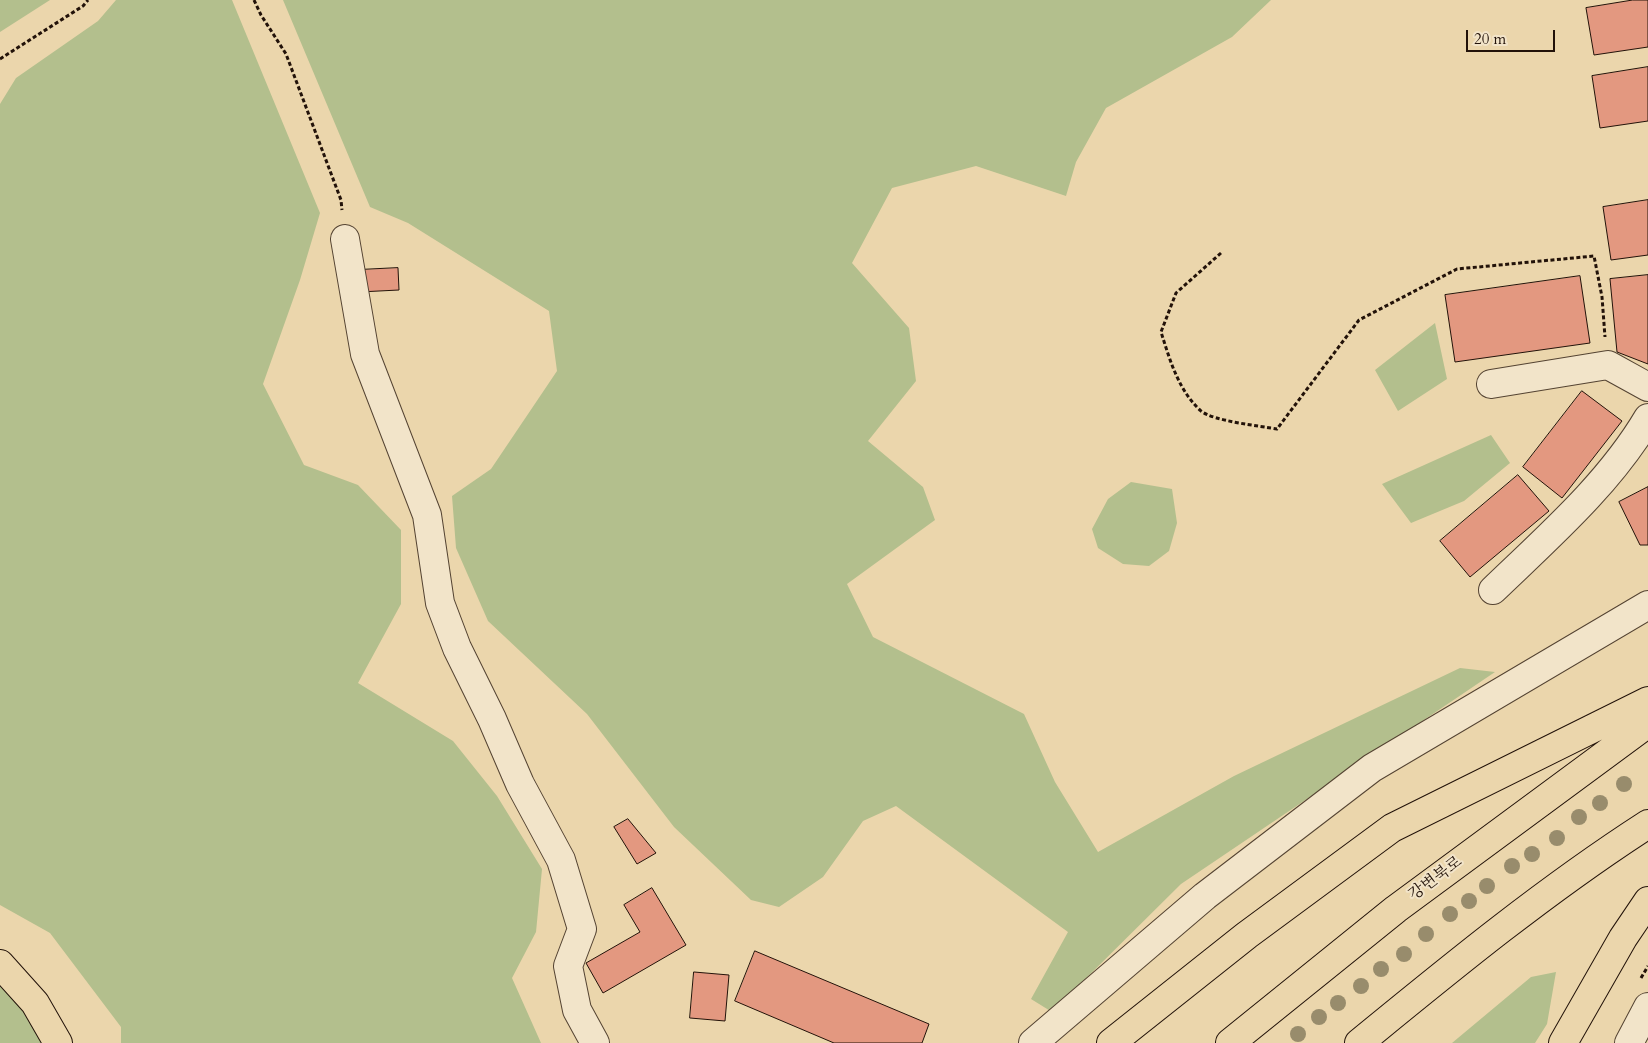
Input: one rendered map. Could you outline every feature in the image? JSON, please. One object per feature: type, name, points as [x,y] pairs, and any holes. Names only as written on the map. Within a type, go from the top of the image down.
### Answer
[{"type":"highway","points":[[1111,1043],[1247,935],[1392,828],[1648,701]]},
{"type":"highway","name":"강변북로","points":[[1230,1043],[1396,909],[1648,723]]},
{"type":"highway","points":[[1360,1043],[1437,979],[1598,856],[1648,824]]},
{"type":"highway","points":[[1564,1043],[1623,938],[1648,901]]},
{"type":"highway","points":[[0,964],[35,1004],[58,1043]]},
{"type":"street","points":[[345,239],[365,354],[427,515],[440,603],[457,648],[492,719],[520,784],[560,860],[582,929],[568,966],[577,1010],[595,1043]]},
{"type":"street","points":[[1491,384],[1608,365],[1648,387]]},
{"type":"street","points":[[1494,590],[1572,513],[1635,441],[1648,418]]},
{"type":"street","points":[[1033,1043],[1205,896],[1372,768],[1648,606]]},
{"type":"street","points":[[1629,1043],[1648,1007]]},
{"type":"path","points":[[0,59],[83,6],[88,0]]},
{"type":"path","points":[[254,0],[261,15],[286,54],[313,124],[341,200],[345,239]]},
{"type":"path","points":[[1221,253],[1176,293],[1161,332],[1176,378],[1202,412],[1232,422],[1277,429],[1360,320],[1456,270],[1594,256],[1602,297],[1608,365]]},
{"type":"green space","points":[[0,0],[50,0],[0,32]]},
{"type":"green space","points":[[116,0],[232,0],[320,213],[300,280],[263,384],[304,465],[358,485],[401,530],[401,604],[358,683],[453,741],[497,796],[542,869],[536,932],[512,978],[541,1043],[121,1043],[121,1027],[50,933],[0,905],[0,104],[16,78],[98,21]]},
{"type":"green space","points":[[283,0],[1271,0],[1232,37],[1106,108],[1076,162],[1066,196],[976,166],[892,188],[852,263],[909,328],[916,381],[868,441],[923,487],[935,520],[847,584],[873,637],[1024,714],[1055,782],[1098,852],[1234,776],[1460,668],[1495,672],[1181,884],[1052,1012],[1031,999],[1068,932],[896,806],[863,821],[823,877],[779,907],[751,900],[674,827],[587,714],[488,621],[456,548],[452,496],[491,469],[557,371],[549,311],[408,223],[370,207]]},
{"type":"green space","points":[[1435,323],[1447,379],[1398,411],[1375,370]]},
{"type":"green space","points":[[1491,435],[1510,463],[1464,501],[1411,523],[1382,484]]},
{"type":"green space","points":[[1131,482],[1172,489],[1177,523],[1169,551],[1149,566],[1123,564],[1098,548],[1092,529],[1108,499]]},
{"type":"green space","points":[[0,971],[49,1043],[0,1043]]},
{"type":"green space","points":[[1556,972],[1547,1024],[1535,1043],[1452,1043],[1531,977]]},
{"type":"building","points":[[1633,0],[1648,0],[1648,47],[1594,55],[1586,8]]},
{"type":"building","points":[[1648,67],[1648,121],[1600,128],[1592,76]]},
{"type":"building","points":[[1648,200],[1648,255],[1611,260],[1603,207]]},
{"type":"building","points":[[398,268],[399,290],[359,292],[358,270]]},
{"type":"building","points":[[1648,275],[1648,364],[1617,352],[1610,279]]},
{"type":"building","points":[[1580,276],[1590,343],[1455,362],[1445,295]]},
{"type":"building","points":[[1582,391],[1622,421],[1562,498],[1523,467]]},
{"type":"building","points":[[1518,475],[1549,511],[1470,577],[1440,541]]},
{"type":"building","points":[[1648,487],[1648,545],[1640,545],[1619,502]]},
{"type":"building","points":[[628,819],[656,853],[637,864],[614,827]]},
{"type":"building","points":[[652,888],[686,945],[603,993],[586,963],[640,932],[624,905]]},
{"type":"building","points":[[755,951],[929,1024],[922,1043],[834,1043],[735,1001]]},
{"type":"building","points":[[694,972],[729,975],[725,1021],[690,1018]]}]
